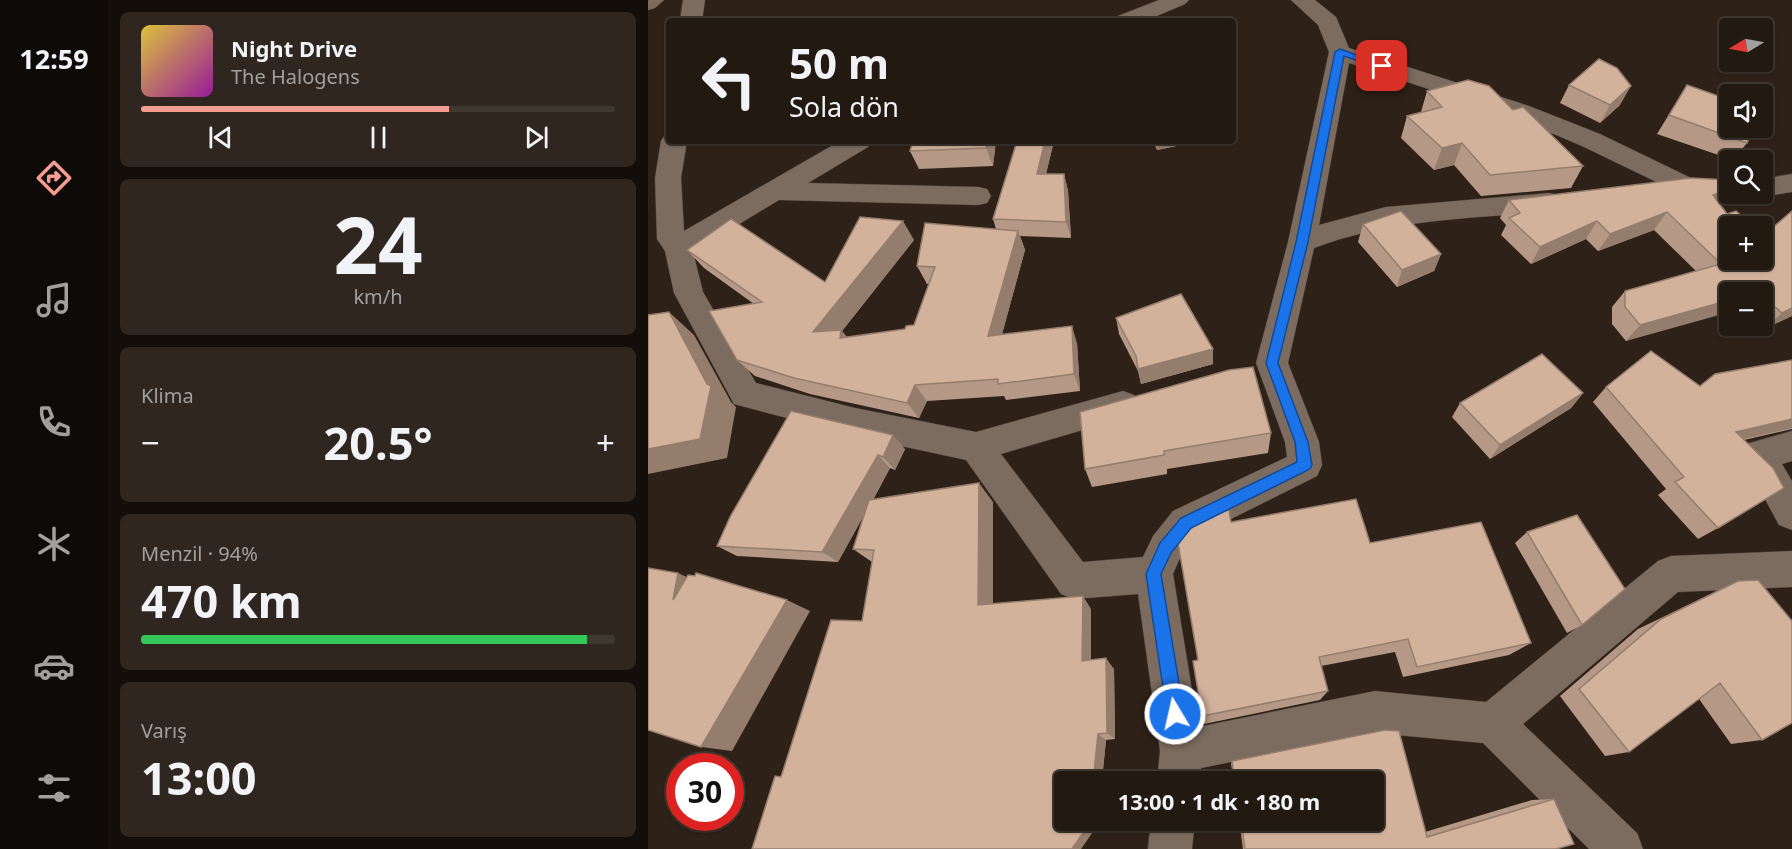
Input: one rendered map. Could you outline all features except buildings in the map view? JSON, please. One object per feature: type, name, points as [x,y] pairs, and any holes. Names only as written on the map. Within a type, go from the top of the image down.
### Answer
[{"type":"street","points":[[648,4],[652,0]]},
{"type":"street","points":[[691,18],[694,0]]},
{"type":"street","points":[[1133,18],[1178,0]]},
{"type":"street","points":[[1302,0],[1328,22],[1340,52],[1302,242],[1261,366],[1302,442],[1305,465],[1186,523],[1166,548],[1154,574],[1179,766],[1375,712],[1491,723],[1621,849]]},
{"type":"street","points":[[1340,52],[1520,111],[1591,140],[1682,184]]},
{"type":"street","points":[[674,144],[668,178],[671,239],[678,249],[689,293],[745,394],[855,422],[976,447],[1147,399]]},
{"type":"street","points":[[678,249],[854,144]]},
{"type":"street","points":[[1773,186],[1792,183]]},
{"type":"street","points":[[1637,190],[1682,184],[1709,187]]},
{"type":"street","points":[[773,191],[978,196]]},
{"type":"street","points":[[1302,242],[1336,229],[1386,217],[1570,200]]},
{"type":"street","points":[[1792,446],[1758,454],[1792,513]]},
{"type":"street","points":[[976,447],[1074,581],[1154,574]]},
{"type":"street","points":[[1491,723],[1671,574],[1792,569]]},
{"type":"street","points":[[1170,849],[1172,831]]},
{"type":"route","points":[[1175,714],[1154,574],[1166,548],[1186,523],[1305,465],[1302,442],[1272,363],[1302,242],[1340,52],[1382,66]]}]
